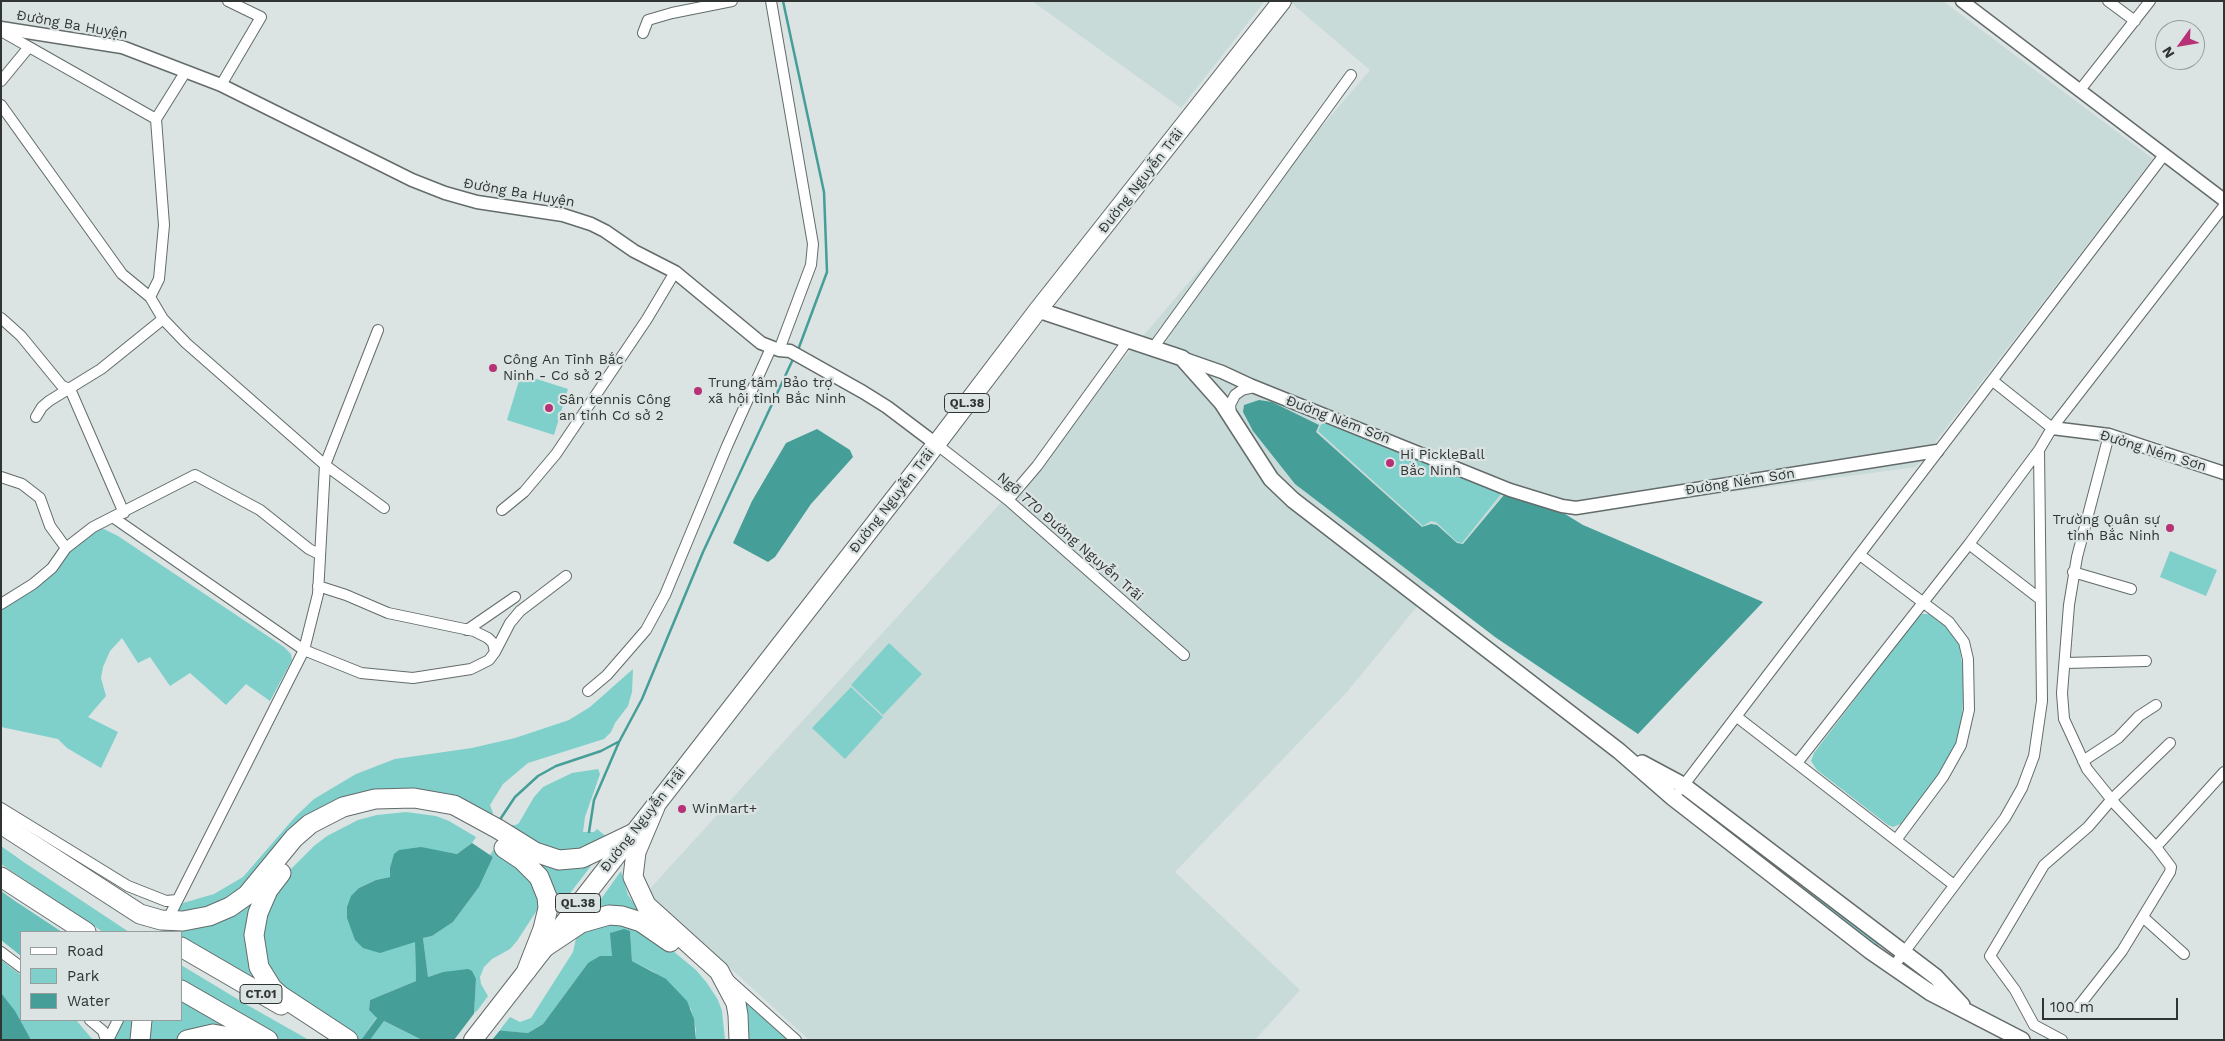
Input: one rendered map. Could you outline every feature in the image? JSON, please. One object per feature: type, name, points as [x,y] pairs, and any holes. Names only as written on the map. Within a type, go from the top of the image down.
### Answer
[{"type":"highway","name":"Đường Nguyễn Trãi","points":[[473,1040],[1038,310],[1282,1]]},
{"type":"highway","points":[[1,824],[140,914],[161,920],[182,921],[209,916],[230,907],[247,895],[294,838],[310,824],[343,807],[375,799],[414,798],[454,805],[535,852],[559,860],[574,860],[586,856],[632,834]]},
{"type":"highway","points":[[348,1040],[291,1004],[272,988],[259,967],[254,935],[259,908],[273,883],[308,842],[325,829],[349,817],[394,806],[421,808],[445,814],[478,831],[532,868],[545,886],[548,908],[543,929],[527,970]]},
{"type":"highway","points":[[655,806],[634,859],[633,877],[638,892],[646,904],[719,971],[736,1003],[739,1040]]},
{"type":"highway","points":[[1,834],[83,888],[154,931]]},
{"type":"highway","points":[[1,877],[84,931]]},
{"type":"highway","points":[[1,887],[68,931]]},
{"type":"highway","points":[[544,947],[581,923],[602,916],[622,916],[641,922],[683,952],[712,980],[727,1013],[728,1040]]},
{"type":"highway","name":"CT.01","points":[[182,948],[341,1040]]},
{"type":"highway","name":"CT.01","points":[[182,991],[268,1040]]},
{"type":"highway","points":[[140,1040],[142,1021]]},
{"type":"highway","points":[[187,1040],[213,1034],[246,1040]]},
{"type":"main road","name":"Đường Ném Sơn","points":[[1038,310],[1130,339],[1182,358]]},
{"type":"main road","points":[[1182,358],[1210,388],[1263,468],[1280,488],[1619,751],[1673,798],[1892,967],[1931,993],[2022,1040]]},
{"type":"main road","points":[[1619,751],[1683,785],[1936,977],[1971,1014]]},
{"type":"main road","points":[[1781,882],[1792,868]]},
{"type":"street","points":[[221,85],[261,17],[228,1]]},
{"type":"street","points":[[643,33],[648,20],[672,13],[732,1]]},
{"type":"street","points":[[588,691],[607,674],[646,630],[665,595],[727,446],[779,349],[811,265],[813,244],[771,1]]},
{"type":"street","points":[[1962,1],[2224,200]]},
{"type":"street","points":[[2108,1],[2135,21]]},
{"type":"street","points":[[2080,90],[2150,1]]},
{"type":"street","name":"Đường Ba Huyện","points":[[1,28],[122,47],[221,85],[412,180],[445,194],[477,202],[574,217],[605,231],[634,251],[675,272],[761,343],[809,362],[887,407],[936,444]]},
{"type":"street","points":[[1,31],[156,119]]},
{"type":"street","points":[[1,81],[29,47]]},
{"type":"street","points":[[150,297],[159,279],[164,225],[156,119],[186,70]]},
{"type":"street","points":[[1153,348],[1351,75]]},
{"type":"street","points":[[1,106],[122,274],[150,297],[163,319],[186,343],[324,466],[384,508]]},
{"type":"street","points":[[1673,798],[1737,717],[1937,451],[1993,381],[2164,155]]},
{"type":"street","points":[[1797,763],[1923,603],[2039,450],[2052,428],[2224,206]]},
{"type":"street","points":[[502,510],[524,492],[556,454],[598,394],[675,272]]},
{"type":"street","points":[[1,318],[17,332],[62,386],[70,389],[124,513]]},
{"type":"street","points":[[36,417],[42,407],[123,353],[163,319]]},
{"type":"street","points":[[171,913],[304,650],[318,586],[324,466],[378,330]]},
{"type":"street","points":[[1008,500],[1038,466],[1130,339]]},
{"type":"street","name":"Đường Ném Sơn","points":[[1182,358],[1222,372],[1510,490],[1562,506],[1576,508],[1937,451]]},
{"type":"street","points":[[1993,381],[2052,428]]},
{"type":"street","points":[[1232,419],[1230,405],[1232,398],[1242,390],[1255,387]]},
{"type":"street","name":"Đường Ném Sơn","points":[[2052,428],[2109,435],[2224,473]]},
{"type":"street","points":[[2078,1007],[2122,951],[2144,918],[2170,872],[2170,867],[2156,848],[2087,769],[2064,719],[2062,693],[2069,605],[2078,557],[2109,435]]},
{"type":"street","name":"Ngõ 770 Đường Nguyễn Trãi","points":[[936,444],[1008,500],[1184,654]]},
{"type":"street","points":[[1892,967],[2005,818],[2014,804],[2030,770],[2038,738],[2042,700],[2039,450]]},
{"type":"street","points":[[1,604],[33,584],[52,568],[66,548],[93,527],[124,513],[195,475],[260,510],[309,549],[319,554]]},
{"type":"street","points":[[1,477],[22,484],[40,498],[50,526],[66,548]]},
{"type":"street","points":[[114,518],[304,650],[361,672],[413,678],[471,668],[489,660],[510,623],[520,611],[566,576]]},
{"type":"street","points":[[1968,544],[2040,599]]},
{"type":"street","points":[[1860,555],[1949,622],[1964,642],[1969,667],[1969,710],[1965,731],[1954,761],[1896,840]]},
{"type":"street","points":[[2073,572],[2131,589]]},
{"type":"street","points":[[318,586],[346,595],[388,613],[467,630],[488,638],[495,648],[495,652]]},
{"type":"street","points":[[467,630],[515,598]]},
{"type":"street","points":[[2065,663],[2146,661]]},
{"type":"street","points":[[2083,761],[2118,738],[2139,716],[2156,704]]},
{"type":"street","points":[[1737,717],[1954,886]]},
{"type":"street","points":[[2062,1040],[2037,1028],[2015,990],[1990,956],[2044,865],[2088,827],[2112,799],[2170,743]]},
{"type":"street","points":[[2156,848],[2224,772]]},
{"type":"street","points":[[1,808],[128,886],[166,901],[177,900]]},
{"type":"street","points":[[2144,918],[2184,954]]},
{"type":"street","points":[[1,952],[20,967]]},
{"type":"street","points":[[719,971],[796,1040]]},
{"type":"street","points":[[91,1021],[102,1031],[107,1040]]},
{"type":"street","points":[[107,1040],[117,1021]]},
{"type":"street","points":[[2022,1040],[2032,1022]]},
{"type":"shaded area","points":[[1032,1],[1265,1],[1181,108]]},
{"type":"shaded area","points":[[1289,1],[1943,1],[2153,159],[1916,467],[1613,508],[1509,494],[1347,692],[1175,872],[1300,990],[1255,1040],[809,1040],[647,892],[998,506],[1370,70]]},
{"type":"shaded area","points":[[1,891],[60,931],[20,931],[20,955],[1,940]]},
{"type":"green space","points":[[521,374],[568,389],[554,435],[507,420]]},
{"type":"green space","name":"Hi PickleBall Bắc Ninh","points":[[1324,419],[1501,494],[1462,543],[1457,542],[1436,522],[1431,521],[1423,526],[1318,431]]},
{"type":"green space","points":[[102,528],[118,536],[284,647],[291,654],[292,660],[270,701],[246,684],[226,705],[190,673],[170,686],[150,657],[138,663],[122,638],[110,651],[103,667],[101,678],[106,696],[88,717],[118,732],[101,768],[67,748],[58,739],[1,727],[1,607],[69,550]]},
{"type":"green space","points":[[2170,551],[2217,570],[2206,596],[2160,577]]},
{"type":"green space","points":[[1922,614],[1930,614],[1948,628],[1959,642],[1964,679],[1962,719],[1956,744],[1946,764],[1903,823],[1893,827],[1817,770],[1811,761],[1814,753]]},
{"type":"green space","points":[[889,643],[922,674],[883,715],[851,685]]},
{"type":"green space","points":[[633,669],[632,692],[628,706],[615,723],[611,732],[604,739],[528,763],[503,784],[490,805],[493,813],[489,819],[466,806],[342,802],[231,903],[173,915],[183,903],[214,894],[243,877],[295,817],[314,799],[356,774],[395,759],[472,748],[515,738],[569,720],[590,707]]},
{"type":"green space","points":[[851,687],[883,717],[845,759],[812,728]]},
{"type":"green space","points":[[598,769],[600,774],[585,817],[583,832],[594,832],[597,829],[608,838],[568,853],[541,849],[510,825],[519,823],[534,797],[543,787],[572,773]]},
{"type":"green space","points":[[1701,808],[1771,861],[1772,866],[1699,809]]},
{"type":"green space","points":[[406,812],[436,816],[449,821],[476,837],[472,843],[457,854],[440,851],[390,877],[376,880],[359,888],[398,946],[415,941],[416,981],[370,1000],[369,1010],[377,1017],[361,1040],[353,1040],[286,995],[263,959],[263,915],[288,872],[327,836],[358,820],[377,815]]},
{"type":"green space","points":[[1,846],[127,931],[102,931],[1,864]]},
{"type":"green space","points":[[494,849],[521,867],[535,882],[539,907],[510,949],[492,959],[484,967],[480,977],[481,984],[488,996],[474,1015],[476,979],[443,972],[428,977],[423,938],[432,936],[453,922],[479,887],[493,857],[490,855]]},
{"type":"green space","points":[[518,850],[600,854],[555,913]]},
{"type":"green space","points":[[621,871],[628,895],[640,912],[591,913]]},
{"type":"green space","points":[[1806,889],[1879,944],[1878,947],[1804,892]]},
{"type":"green space","points":[[253,896],[259,982],[182,943],[182,931],[163,931],[153,925]]},
{"type":"green space","points":[[625,923],[667,946],[696,970],[718,1000],[722,1011],[725,1040],[696,1040],[696,1030],[691,1009],[654,972],[632,961],[630,931],[612,956],[588,963],[543,1024],[528,1033],[499,1031],[510,1017],[520,1022],[531,1018],[573,952],[577,934],[586,926]]},
{"type":"green space","points":[[1,960],[20,974],[20,1021],[77,1021],[93,1040],[31,1040],[1,993]]},
{"type":"green space","points":[[182,966],[309,1040],[281,1040],[182,983]]},
{"type":"green space","points":[[182,1000],[232,1029],[189,1034],[177,1040],[147,1040],[149,1021],[182,1021]]},
{"type":"green space","points":[[746,1001],[790,1040],[745,1040],[743,1002]]},
{"type":"green space","points":[[121,1021],[136,1021],[135,1040],[113,1040]]},
{"type":"green space","points":[[384,1021],[422,1040],[370,1040]]},
{"type":"water","points":[[1259,400],[1272,402],[1319,425],[1316,432],[1422,527],[1431,524],[1437,525],[1457,543],[1463,544],[1504,495],[1565,514],[1583,525],[1763,602],[1638,734],[1495,637],[1295,484],[1253,431],[1243,412],[1244,405]]},
{"type":"water","points":[[817,429],[850,450],[853,457],[811,504],[775,557],[768,562],[733,543],[752,501],[786,443]]},
{"type":"water","points":[[472,843],[493,857],[479,887],[453,922],[432,936],[423,938],[428,977],[443,972],[468,969],[472,971],[476,979],[474,1015],[494,1030],[528,1033],[543,1024],[588,963],[600,956],[612,956],[610,933],[624,929],[630,931],[632,961],[666,979],[687,1001],[694,1019],[696,1040],[422,1040],[384,1021],[370,1040],[361,1040],[377,1018],[369,1010],[370,1000],[416,981],[415,942],[380,953],[363,948],[355,940],[347,918],[347,907],[351,896],[359,888],[376,880],[390,877],[390,868],[394,854],[399,850],[421,847],[457,854]]},
{"type":"water","points":[[1,993],[15,1011],[31,1040],[1,1040]]},
{"type":"pier","points":[[476,1011],[495,1028],[501,1029],[492,1040],[454,1040]]},
{"type":"waterway","points":[[783,1],[824,192],[827,272],[798,350]]},
{"type":"waterway","points":[[589,832],[594,800],[619,742],[642,699],[703,552],[794,357]]},
{"type":"waterway","points":[[499,821],[515,797],[538,776],[556,766],[601,751],[618,742]]},
{"type":"place","name":"Công An Tỉnh Bắc Ninh - Cơ sở 2","points":[[493,368]]},
{"type":"place","name":"Trung tâm Bảo trợ xã hội tỉnh Bắc Ninh","points":[[698,391]]},
{"type":"place","name":"Sân tennis Công an tỉnh Cơ sở 2","points":[[549,408]]},
{"type":"place","name":"Hi PickleBall Bắc Ninh","points":[[1390,463]]},
{"type":"place","name":"Trường Quân sự tỉnh Bắc Ninh","points":[[2170,528]]},
{"type":"place","name":"WinMart+","points":[[682,809]]}]
